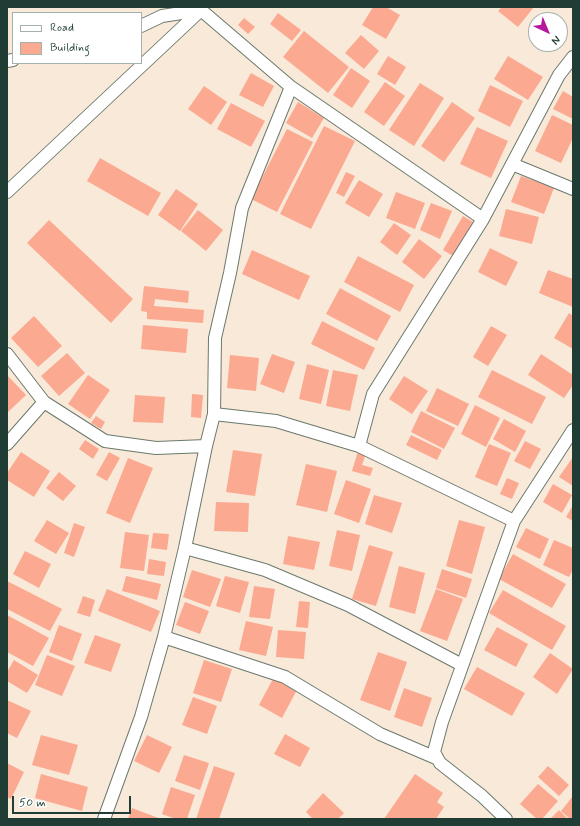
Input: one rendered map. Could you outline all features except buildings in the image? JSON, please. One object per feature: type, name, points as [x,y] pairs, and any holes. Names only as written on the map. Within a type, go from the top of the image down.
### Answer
[{"type":"street","points":[[142,26],[162,16],[203,8]]},
{"type":"street","points":[[203,8],[291,87],[483,219]]},
{"type":"street","points":[[7,192],[203,8]]},
{"type":"street","points":[[359,446],[373,394],[483,219],[559,75],[573,57]]},
{"type":"street","points":[[104,819],[141,717],[164,637],[186,548],[206,446],[214,414],[216,338],[242,208],[291,87]]},
{"type":"street","points":[[512,164],[573,189]]},
{"type":"street","points":[[7,354],[44,402],[105,441],[156,448],[206,446]]},
{"type":"street","points":[[7,444],[44,402]]},
{"type":"street","points":[[214,414],[276,421],[359,446],[514,521]]},
{"type":"street","points":[[436,758],[434,752],[436,739],[514,521],[573,430]]},
{"type":"street","points":[[186,548],[272,573],[348,605],[462,665]]},
{"type":"street","points":[[164,637],[285,677],[380,734],[436,758],[449,772],[482,796],[506,819]]}]
